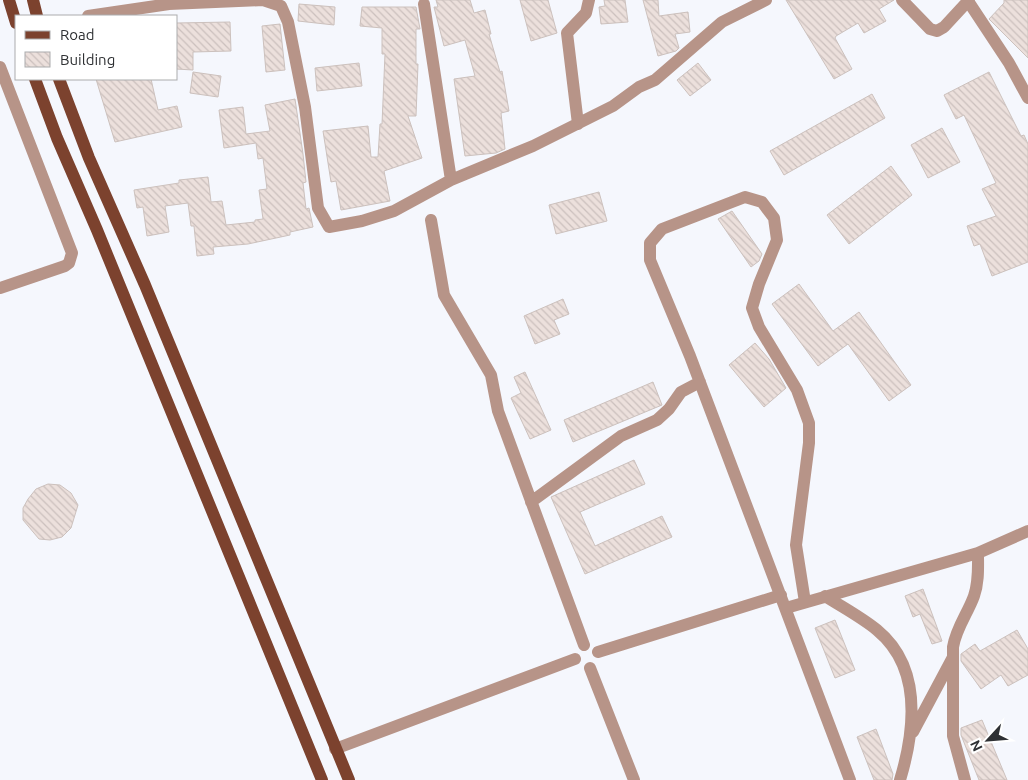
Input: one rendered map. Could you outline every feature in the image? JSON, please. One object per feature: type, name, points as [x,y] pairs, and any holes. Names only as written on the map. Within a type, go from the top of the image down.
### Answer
[{"type":"main road","points":[[9,0],[15,20]]},
{"type":"main road","points":[[33,0],[37,15]]},
{"type":"main road","points":[[35,80],[57,138],[101,239],[322,780]]},
{"type":"main road","points":[[59,80],[89,158],[144,285],[349,780]]},
{"type":"street","points":[[95,15],[169,4],[263,0],[281,6],[288,22],[305,107],[318,208],[329,227],[362,221],[394,211],[451,180],[533,146],[613,106],[639,87],[655,80],[722,22],[766,0]]},
{"type":"street","points":[[578,124],[567,33],[586,12],[589,0]]},
{"type":"street","points":[[902,0],[930,29],[937,31],[944,27],[968,1],[1010,63],[1028,98]]},
{"type":"street","points":[[424,4],[451,180]]},
{"type":"street","points":[[0,67],[5,96],[45,178],[72,257],[69,263],[59,269],[0,288]]},
{"type":"street","points":[[805,602],[796,545],[809,443],[808,423],[797,390],[760,327],[752,308],[759,284],[777,240],[774,218],[762,202],[745,197],[662,230],[650,243],[650,260],[700,382],[850,780]]},
{"type":"street","points":[[431,220],[444,295],[491,374],[498,411],[584,645]]},
{"type":"street","points":[[531,502],[621,436],[657,420],[669,409],[681,392],[700,382]]},
{"type":"street","points":[[786,608],[978,553],[1028,530]]},
{"type":"street","points":[[965,780],[953,736],[953,658],[955,637],[974,596],[978,582],[978,553]]},
{"type":"street","points":[[598,652],[781,595]]},
{"type":"street","points":[[825,596],[876,630],[888,641],[903,667],[910,684],[912,713],[910,739],[900,780]]},
{"type":"street","points":[[584,645],[589,645],[598,652],[598,662],[590,668],[580,667],[575,659],[575,653],[584,645]]},
{"type":"street","points":[[910,739],[953,658]]},
{"type":"street","points":[[335,749],[575,659]]},
{"type":"street","points":[[590,668],[634,780]]},
{"type":"building","points":[[436,0],[470,0],[474,13],[485,10],[491,34],[489,34],[500,72],[502,71],[509,111],[501,113],[505,149],[496,153],[465,156],[454,79],[475,76],[465,40],[444,46],[434,7],[438,7]]},
{"type":"building","points":[[520,0],[548,0],[557,33],[531,41]]},
{"type":"building","points":[[604,0],[625,0],[628,22],[601,24],[599,7],[605,6]]},
{"type":"building","points":[[643,0],[658,0],[659,16],[688,12],[690,32],[675,34],[679,48],[676,51],[658,56]]},
{"type":"building","points":[[786,0],[894,0],[879,9],[886,21],[864,33],[858,23],[836,36],[835,38],[852,69],[834,79]]},
{"type":"building","points":[[1004,0],[1028,0],[1028,58],[989,19],[1004,3]]},
{"type":"building","points":[[299,4],[335,7],[334,25],[298,21]]},
{"type":"building","points":[[362,7],[416,7],[420,29],[416,29],[416,64],[418,64],[416,116],[408,116],[422,158],[384,171],[390,201],[341,210],[336,181],[331,182],[323,131],[368,126],[371,157],[378,157],[380,124],[382,124],[385,54],[382,54],[382,28],[360,26]]},
{"type":"building","points":[[230,22],[231,51],[193,52],[193,70],[178,69],[178,23]]},
{"type":"building","points":[[280,24],[285,70],[266,72],[262,26]]},
{"type":"building","points":[[359,63],[362,86],[317,91],[315,68]]},
{"type":"building","points":[[698,63],[711,80],[690,96],[677,80]]},
{"type":"building","points":[[193,72],[221,76],[218,97],[190,93]]},
{"type":"building","points":[[989,72],[1021,136],[1024,135],[1028,144],[1028,262],[992,276],[980,244],[974,246],[967,226],[996,216],[982,189],[996,183],[964,115],[956,119],[944,95]]},
{"type":"building","points":[[96,80],[151,80],[158,110],[177,106],[182,127],[115,142]]},
{"type":"building","points":[[872,94],[885,118],[784,175],[770,151]]},
{"type":"building","points":[[295,99],[306,182],[303,183],[306,209],[309,208],[313,227],[290,232],[290,235],[248,244],[213,247],[214,254],[197,256],[194,226],[191,226],[188,203],[165,206],[169,232],[147,236],[143,207],[137,208],[134,190],[179,183],[179,180],[208,177],[211,202],[222,201],[226,225],[255,222],[255,220],[263,219],[259,190],[267,189],[263,158],[258,159],[256,143],[224,148],[219,110],[243,107],[246,134],[270,131],[265,105]]},
{"type":"building","points":[[942,128],[960,162],[928,178],[911,145]]},
{"type":"building","points":[[891,166],[912,195],[849,244],[827,215]]},
{"type":"building","points":[[599,192],[607,221],[556,234],[549,205]]},
{"type":"building","points":[[732,211],[762,254],[759,261],[751,267],[718,219]]},
{"type":"building","points":[[799,284],[833,331],[859,312],[911,385],[889,401],[848,344],[818,366],[772,304]]},
{"type":"building","points":[[563,299],[569,314],[554,320],[560,334],[535,344],[524,316]]},
{"type":"building","points":[[755,343],[769,359],[786,388],[764,407],[729,365]]},
{"type":"building","points":[[525,372],[551,430],[530,439],[511,398],[521,393],[514,377]]},
{"type":"building","points":[[653,382],[662,405],[573,442],[564,420]]},
{"type":"building","points":[[634,460],[645,484],[580,512],[595,546],[662,516],[672,537],[585,574],[551,497]]},
{"type":"building","points":[[48,484],[60,485],[71,493],[78,505],[71,528],[62,537],[50,540],[39,539],[23,520],[23,508],[28,499],[36,489]]},
{"type":"building","points":[[923,589],[942,641],[932,644],[920,614],[913,617],[905,596]]},
{"type":"building","points":[[835,620],[855,670],[835,678],[815,628]]},
{"type":"building","points":[[1017,630],[1028,649],[1028,675],[1008,686],[1001,675],[981,689],[961,661],[961,654],[975,644],[980,651]]},
{"type":"building","points":[[982,720],[1007,780],[979,780],[961,735],[961,728]]},
{"type":"building","points":[[876,729],[893,774],[892,780],[874,780],[857,737]]}]
